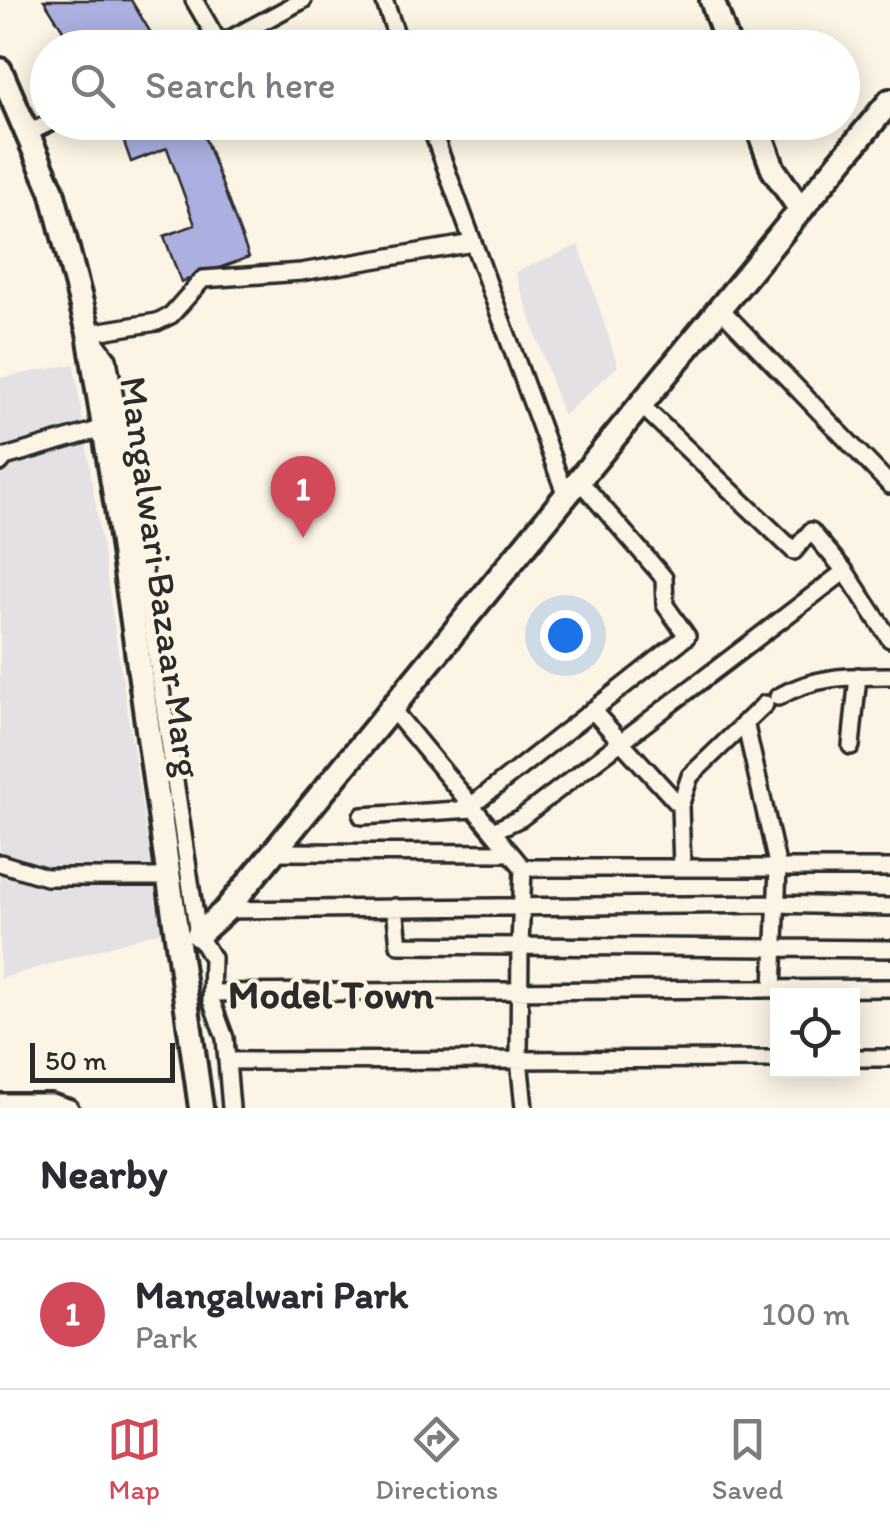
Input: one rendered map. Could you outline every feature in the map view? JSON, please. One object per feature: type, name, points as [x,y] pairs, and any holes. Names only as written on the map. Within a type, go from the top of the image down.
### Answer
[{"type":"street","points":[[194,0],[208,30]]},
{"type":"street","points":[[247,30],[304,0]]},
{"type":"street","points":[[384,0],[395,30]]},
{"type":"street","points":[[712,0],[723,30]]},
{"type":"street","name":"Mangalwari Bazaar Marg","points":[[0,70],[30,138]]},
{"type":"street","points":[[860,138],[890,101]]},
{"type":"street","name":"Mangalwari Bazaar Marg","points":[[31,140],[52,191],[89,332],[202,1108]]},
{"type":"street","points":[[362,816],[473,808],[687,636],[666,605],[664,578],[572,488],[473,244],[435,140]]},
{"type":"street","points":[[762,140],[772,169],[801,210]]},
{"type":"street","points":[[198,936],[226,910],[858,140]]},
{"type":"street","points":[[231,1108],[226,1038],[211,994],[212,958],[198,936],[139,538],[108,359],[89,332],[157,322],[171,316],[203,279],[301,272],[473,244]]},
{"type":"street","points":[[718,306],[890,485]]},
{"type":"street","points":[[641,404],[794,551],[812,532],[845,571],[890,640]]},
{"type":"street","points":[[2,459],[105,428]]},
{"type":"street","points":[[492,831],[521,818],[845,571]]},
{"type":"street","points":[[682,868],[680,806],[690,776],[744,722],[771,700],[802,683],[838,676],[890,676]]},
{"type":"street","points":[[851,746],[858,676]]},
{"type":"street","points":[[391,708],[523,868],[519,1059],[524,1108]]},
{"type":"street","points":[[592,710],[680,806]]},
{"type":"street","points":[[744,722],[778,868],[773,988]]},
{"type":"street","points":[[273,852],[510,852]]},
{"type":"street","points":[[0,863],[46,877],[170,877]]},
{"type":"street","points":[[523,868],[890,868]]},
{"type":"street","points":[[226,910],[776,904],[890,908]]},
{"type":"street","points":[[394,908],[399,946],[890,949]]},
{"type":"street","points":[[860,988],[890,988]]},
{"type":"street","points":[[211,994],[770,989]]},
{"type":"street","points":[[227,1061],[770,1058]]},
{"type":"street","points":[[860,1058],[890,1058]]},
{"type":"street","points":[[0,1102],[51,1102],[70,1108]]},
{"type":"shaded area","points":[[579,245],[618,366],[563,416],[515,272]]},
{"type":"shaded area","points":[[74,364],[161,931],[0,979],[0,378]]},
{"type":"building","points":[[44,0],[131,0],[149,30],[63,30]]},
{"type":"building","points":[[123,140],[206,140],[249,257],[181,282],[164,236],[195,225],[167,148],[131,162]]},
{"type":"place","name":"Mangalwari Park","points":[[303,538]]},
{"type":"district","name":"Model Town","points":[[331,994]]}]
